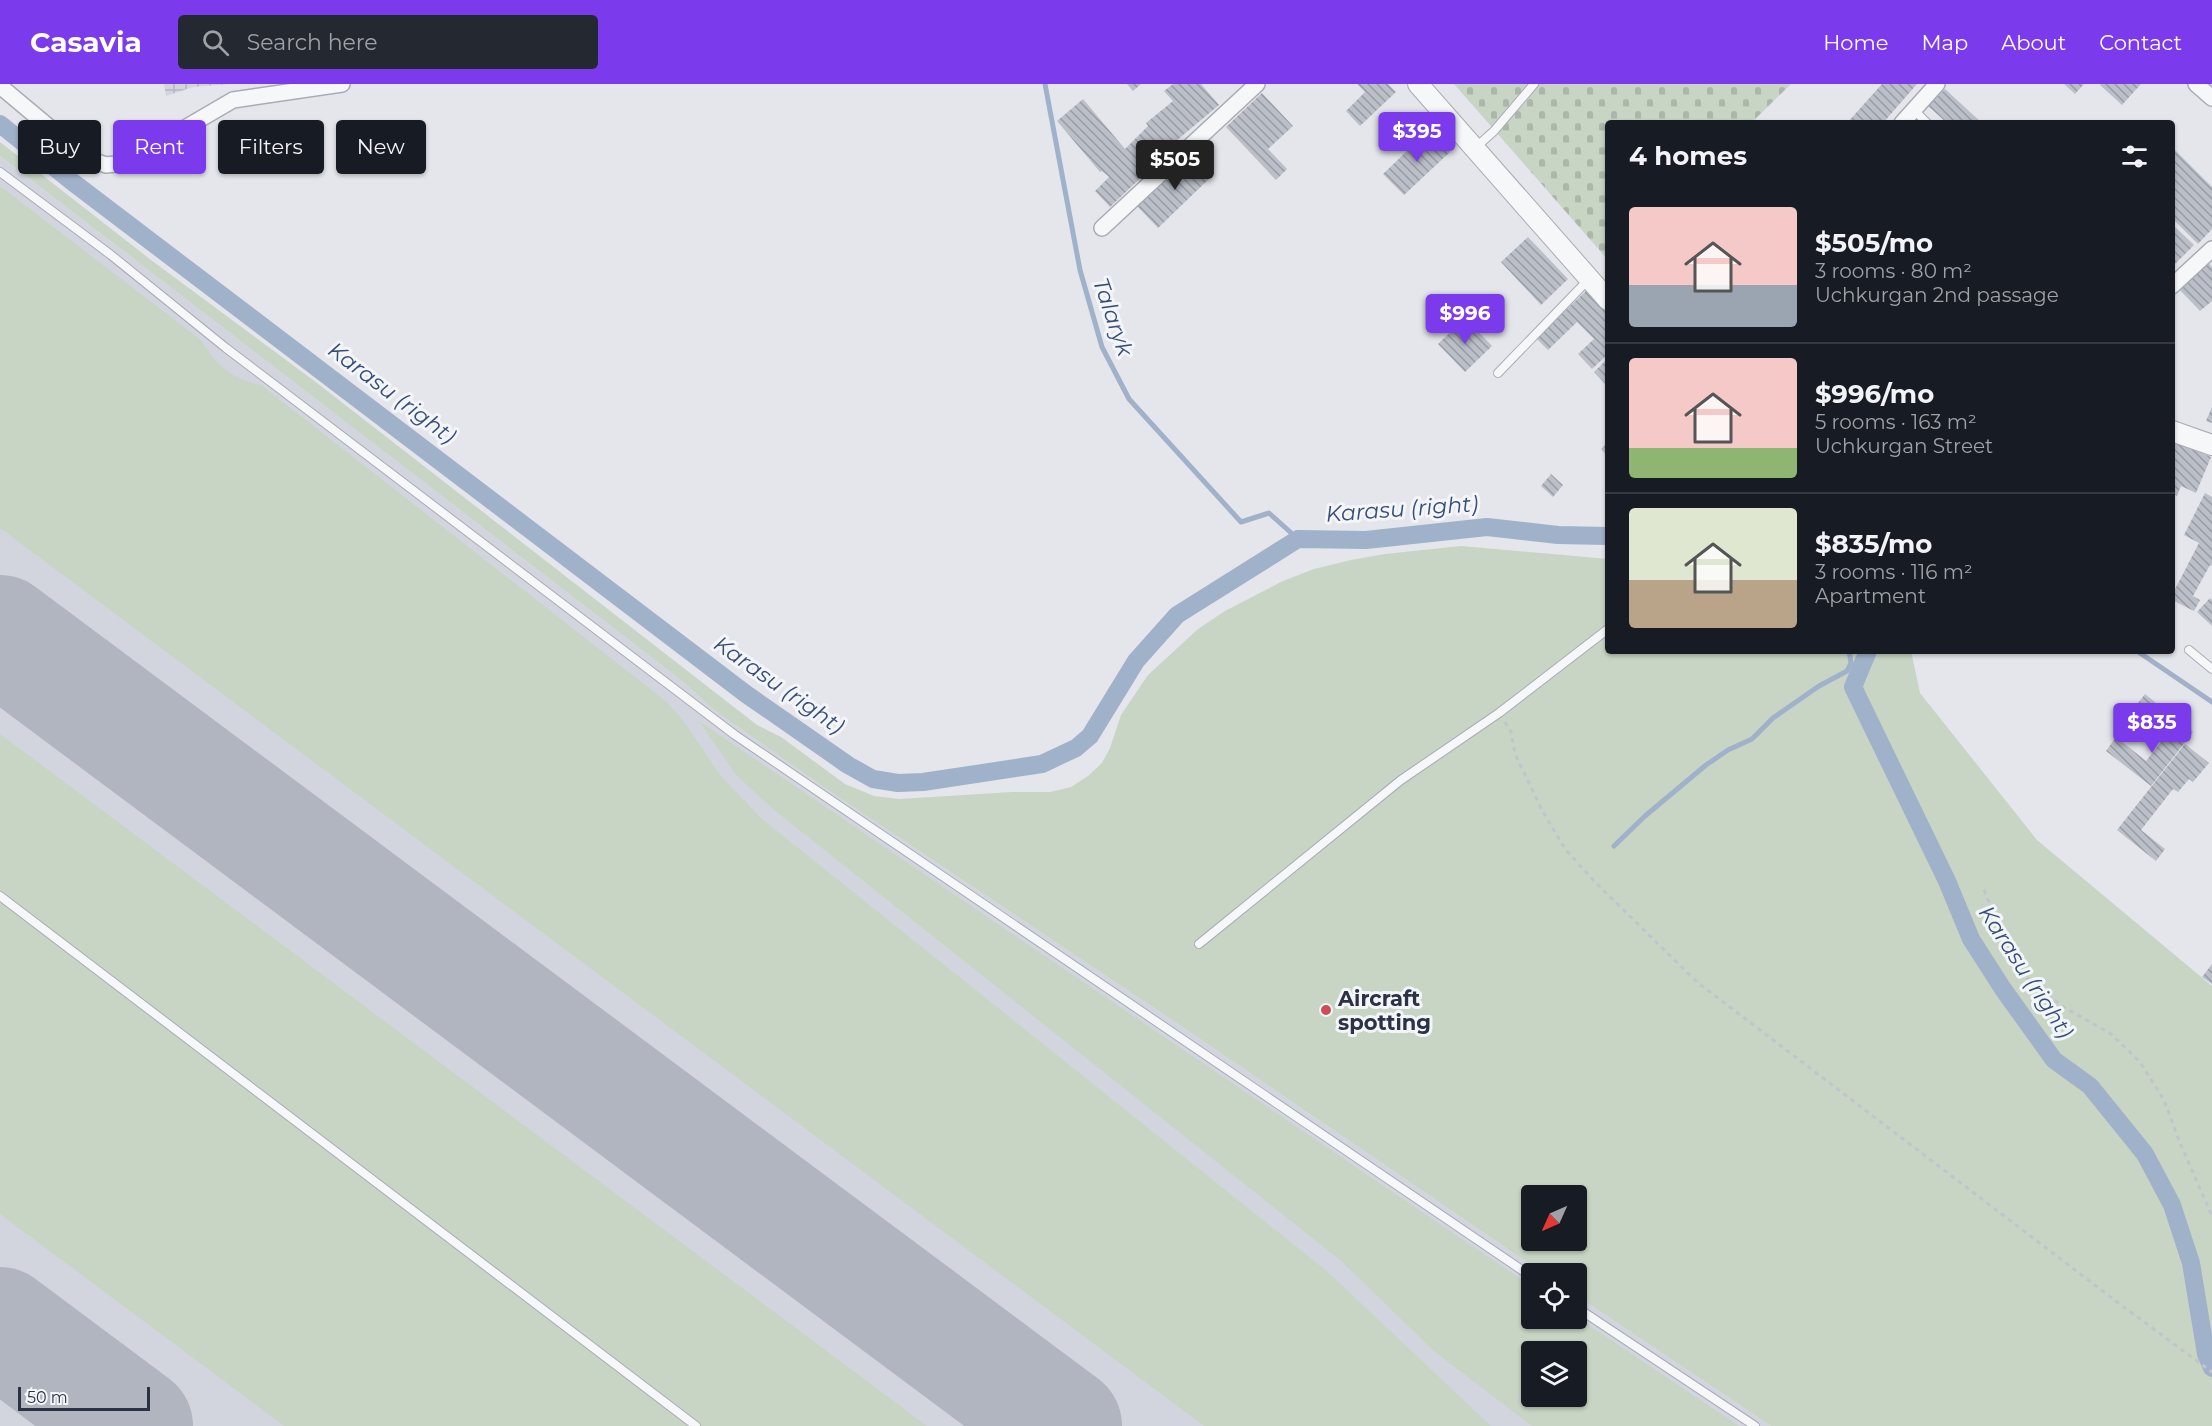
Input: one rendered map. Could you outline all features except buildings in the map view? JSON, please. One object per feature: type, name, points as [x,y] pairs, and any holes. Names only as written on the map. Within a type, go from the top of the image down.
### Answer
[{"type":"street","points":[[0,86],[86,158],[106,165],[125,163],[233,100],[342,84]]},
{"type":"street","points":[[1102,228],[1257,84]]},
{"type":"street","points":[[1418,84],[1605,297]]},
{"type":"street","points":[[1905,120],[1937,84]]},
{"type":"street","points":[[2196,84],[2212,98]]},
{"type":"street","points":[[2175,283],[2212,249]]},
{"type":"street","points":[[2175,432],[2212,445]]},
{"type":"lane","points":[[1475,148],[1494,131],[1534,84]]},
{"type":"lane","points":[[1914,110],[1924,120]]},
{"type":"lane","points":[[0,172],[111,255],[226,348],[735,735],[1521,1270]]},
{"type":"lane","points":[[1498,373],[1589,279]]},
{"type":"lane","points":[[1199,944],[1401,780],[1499,713],[1605,631]]},
{"type":"lane","points":[[2189,650],[2212,669]]},
{"type":"lane","points":[[0,896],[696,1426]]},
{"type":"lane","points":[[1587,1314],[1755,1426]]},
{"type":"path","points":[[1499,713],[1511,732],[1515,754],[1542,810],[1566,849],[1595,882],[1697,982],[2212,1372]]},
{"type":"path","points":[[1984,890],[2016,969],[2062,1006],[2111,1034],[2140,1062],[2164,1100],[2212,1216]]},
{"type":"shaded area","points":[[164,84],[231,84],[193,87],[166,96]]},
{"type":"shaded area","points":[[0,156],[18,170],[18,174],[23,174],[681,680],[714,710],[825,788],[1184,1028],[1528,1263],[1521,1263],[1521,1329],[1587,1329],[1587,1303],[1771,1426],[0,1426]]},
{"type":"green space","points":[[1454,84],[1791,84],[1754,120],[1605,120],[1605,257]]},
{"type":"green space","points":[[0,142],[18,156],[18,170],[0,156]]},
{"type":"green space","points":[[23,174],[41,174],[151,260],[317,383],[757,725],[781,737],[845,784],[874,796],[899,799],[1050,792],[1071,787],[1102,763],[1110,748],[1121,715],[1148,675],[1198,629],[1225,611],[1283,581],[1314,569],[1385,554],[1461,546],[1605,559],[1605,654],[1912,654],[1920,693],[2037,840],[2212,986],[2212,1426],[1771,1426],[1587,1303],[1587,1263],[1528,1263],[1184,1028],[825,788],[714,710],[681,680]]},
{"type":"green space","points":[[0,186],[201,340],[226,370],[251,383],[261,385],[667,702],[683,720],[720,775],[762,819],[1328,1272],[1491,1426],[1204,1426],[0,528]]},
{"type":"green space","points":[[699,721],[1521,1279],[1521,1329],[1587,1329],[1587,1324],[1739,1426],[1532,1426],[1435,1352],[1341,1261],[773,809],[736,775]]},
{"type":"green space","points":[[0,734],[927,1426],[284,1426],[0,1214]]},
{"type":"waterway","name":"Talaryk","points":[[1045,84],[1080,270],[1102,347],[1129,399],[1241,522],[1269,513],[1298,539]]},
{"type":"waterway","name":"Karasu (right)","points":[[0,124],[70,180],[746,694],[848,765],[873,779],[898,783],[923,782],[1042,764],[1076,748],[1090,736],[1136,661],[1177,615],[1298,539],[1366,540],[1487,527],[1558,535],[1605,536]]},
{"type":"waterway","points":[[1614,846],[1645,816],[1706,765],[1728,750],[1752,739],[1773,718],[1819,686],[1847,671],[1851,663],[1850,654]]},
{"type":"waterway","name":"Karasu (right)","points":[[1867,654],[1853,687],[1947,881],[1971,939],[2003,989],[2054,1060],[2090,1086],[2145,1154],[2172,1205],[2191,1263],[2206,1354],[2212,1368]]},
{"type":"waterway","points":[[2141,654],[2212,702]]},
{"type":"runway","points":[[0,634],[1063,1426]]},
{"type":"runway","points":[[0,1326],[134,1426]]},
{"type":"place","name":"Aircraft spotting","points":[[1326,1010]]}]
